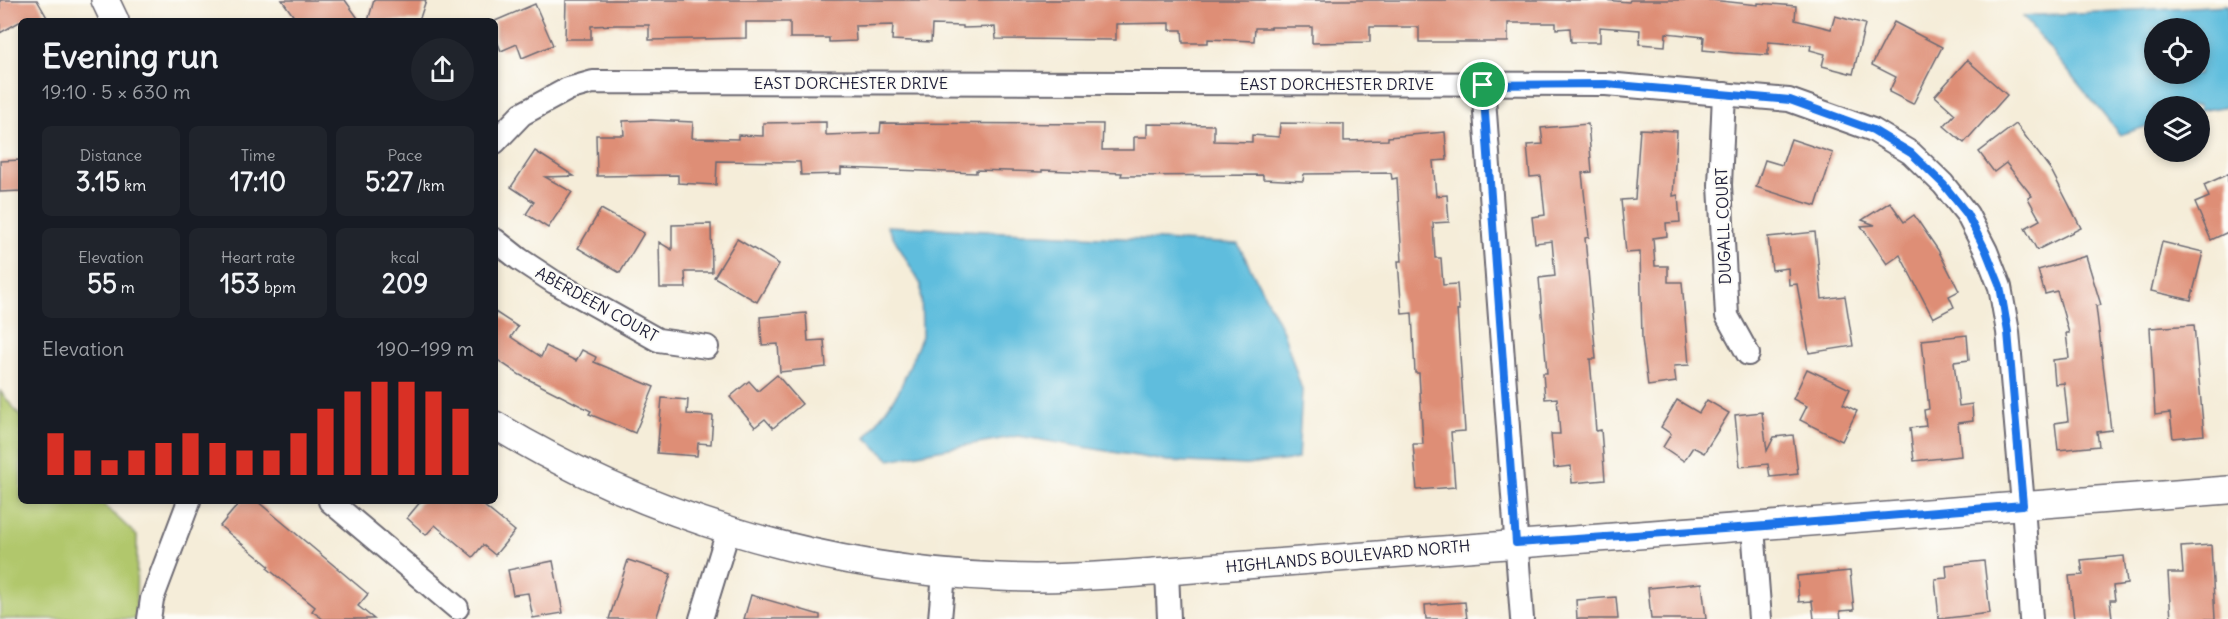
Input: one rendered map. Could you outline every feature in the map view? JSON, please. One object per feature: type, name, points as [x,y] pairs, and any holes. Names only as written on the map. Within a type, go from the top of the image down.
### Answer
[{"type":"street","points":[[105,0],[114,18]]},
{"type":"street","name":"EAST DORCHESTER DRIVE","points":[[498,139],[522,114],[568,89],[593,82],[1606,84],[1790,100],[1873,130],[1911,153],[1943,184],[1967,214],[1986,251],[2000,286],[2008,332],[2031,619]]},
{"type":"street","points":[[1483,85],[1522,619]]},
{"type":"street","name":"DUGALL COURT","points":[[1724,94],[1720,185],[1727,316],[1748,354]]},
{"type":"street","name":"ABERDEEN COURT","points":[[498,242],[554,282],[658,340],[707,347]]},
{"type":"street","name":"HIGHLANDS BOULEVARD NORTH","points":[[498,427],[538,451],[612,486],[664,509],[728,531],[781,546],[851,561],[944,574],[1000,577],[1060,577],[1167,571],[2228,490]]},
{"type":"street","points":[[149,619],[152,599],[188,504]]},
{"type":"street","points":[[334,504],[458,608]]},
{"type":"street","points":[[1753,527],[1760,619]]},
{"type":"street","points":[[701,619],[728,531]]},
{"type":"street","points":[[1167,571],[1169,619]]},
{"type":"street","points":[[940,619],[944,574]]},
{"type":"green space","points":[[0,391],[18,413],[18,504],[103,504],[137,536],[136,619],[0,619]]},
{"type":"water","points":[[2228,5],[2228,106],[2210,109],[2210,96],[2144,96],[2144,127],[2120,135],[2023,16]]},
{"type":"water","points":[[887,226],[1238,244],[1283,331],[1302,390],[1298,459],[1246,465],[1166,461],[1018,436],[890,460],[866,438],[899,391],[922,336],[921,285]]},
{"type":"building","points":[[0,0],[37,0],[47,18],[18,18],[18,23],[0,33]]},
{"type":"building","points":[[282,0],[345,0],[358,18],[295,18]]},
{"type":"building","points":[[374,0],[426,0],[420,18],[369,18]]},
{"type":"building","points":[[566,0],[1604,0],[1629,2],[1630,0],[1711,0],[1796,6],[1795,20],[1831,29],[1835,16],[1865,24],[1853,74],[1822,66],[1825,54],[1810,50],[1811,45],[1768,42],[1768,55],[1733,53],[1703,50],[1704,37],[1666,33],[1665,46],[1639,44],[1640,30],[1600,27],[1600,42],[1571,42],[1570,28],[1556,29],[1556,23],[1508,23],[1508,42],[1419,42],[1419,27],[1370,27],[1370,42],[1312,43],[1312,27],[1271,27],[1255,28],[1254,41],[1208,39],[1208,43],[1183,43],[1182,30],[1170,30],[1170,23],[1116,24],[1116,40],[996,39],[995,27],[963,28],[963,26],[932,25],[931,42],[892,40],[893,25],[855,26],[856,41],[829,42],[829,38],[790,38],[790,22],[746,22],[746,38],[649,40],[649,25],[616,25],[591,26],[591,39],[565,39]]},
{"type":"building","points":[[535,4],[553,45],[522,58],[517,44],[501,51],[498,44],[498,20]]},
{"type":"building","points":[[1894,22],[1942,47],[1913,104],[1889,92],[1896,77],[1872,65]]},
{"type":"building","points":[[1967,60],[2007,95],[1964,143],[1944,126],[1955,114],[1935,96]]},
{"type":"building","points":[[623,121],[693,122],[692,138],[738,139],[738,135],[763,136],[763,123],[826,122],[826,135],[880,133],[881,123],[1103,124],[1102,150],[1134,150],[1134,137],[1147,137],[1147,124],[1214,125],[1214,141],[1252,142],[1252,135],[1279,137],[1280,123],[1344,124],[1344,141],[1388,140],[1388,137],[1445,132],[1447,160],[1433,161],[1436,196],[1447,195],[1449,222],[1433,223],[1435,258],[1441,258],[1443,285],[1457,284],[1465,431],[1451,432],[1455,487],[1417,490],[1413,444],[1423,444],[1419,373],[1415,373],[1412,313],[1402,314],[1398,261],[1402,261],[1397,178],[1392,179],[1391,173],[1304,174],[1303,181],[1263,179],[1263,175],[1121,176],[1122,173],[1042,170],[1042,172],[976,170],[976,173],[841,168],[841,174],[801,175],[800,162],[717,161],[716,185],[678,183],[678,175],[597,176],[596,135],[624,135]]},
{"type":"building","points":[[1588,124],[1592,172],[1582,173],[1589,237],[1585,238],[1596,359],[1590,359],[1596,431],[1601,430],[1605,480],[1572,483],[1571,466],[1554,468],[1551,434],[1560,434],[1557,398],[1545,399],[1543,373],[1547,373],[1539,278],[1555,276],[1552,241],[1535,243],[1532,217],[1545,215],[1541,176],[1530,177],[1527,145],[1543,144],[1541,128]]},
{"type":"building","points":[[2016,124],[2051,170],[2081,228],[2037,250],[2025,228],[2040,220],[2028,198],[2032,196],[2006,163],[1994,172],[1979,152]]},
{"type":"building","points":[[1640,129],[1677,131],[1673,196],[1678,195],[1680,222],[1666,223],[1667,236],[1653,238],[1655,266],[1668,266],[1668,282],[1682,282],[1689,365],[1674,366],[1676,382],[1648,386],[1642,339],[1640,252],[1626,253],[1621,200],[1635,199]]},
{"type":"building","points":[[1791,139],[1833,153],[1816,206],[1756,187],[1765,160],[1782,165]]},
{"type":"building","points":[[535,151],[574,176],[545,177],[572,192],[548,228],[526,214],[534,202],[511,187]]},
{"type":"building","points":[[18,160],[18,191],[0,192],[0,161]]},
{"type":"building","points":[[2228,174],[2228,232],[2211,240],[2195,203],[2209,197],[2204,185]]},
{"type":"building","points":[[1890,202],[1904,222],[1914,215],[1938,250],[1959,291],[1949,296],[1954,307],[1933,318],[1900,255],[1887,264],[1861,226],[1875,225],[1862,220]]},
{"type":"building","points":[[601,209],[644,233],[620,273],[578,248]]},
{"type":"building","points":[[711,224],[712,272],[685,272],[686,288],[660,288],[659,242],[672,250],[672,225]]},
{"type":"building","points":[[1815,232],[1822,299],[1845,296],[1853,346],[1809,353],[1797,284],[1789,285],[1788,268],[1772,270],[1768,237]]},
{"type":"building","points":[[737,239],[779,264],[757,302],[714,277]]},
{"type":"building","points":[[2162,242],[2203,252],[2191,300],[2151,291]]},
{"type":"building","points":[[2086,256],[2101,305],[2096,306],[2111,430],[2097,432],[2099,446],[2058,450],[2055,423],[2068,421],[2064,383],[2055,384],[2053,360],[2069,358],[2066,333],[2069,333],[2057,291],[2045,294],[2038,270]]},
{"type":"building","points":[[806,313],[808,341],[824,340],[826,367],[780,372],[778,344],[762,345],[760,317]]},
{"type":"building","points":[[498,314],[518,327],[511,337],[541,357],[546,346],[576,361],[582,350],[596,357],[594,362],[654,387],[635,433],[589,414],[591,411],[520,375],[498,360]]},
{"type":"building","points":[[2194,325],[2204,435],[2173,438],[2170,413],[2155,415],[2150,328]]},
{"type":"building","points":[[1967,335],[1969,360],[1954,362],[1959,406],[1972,404],[1973,421],[1958,423],[1961,456],[1914,461],[1910,428],[1926,426],[1924,410],[1929,409],[1922,340]]},
{"type":"building","points":[[1807,369],[1850,389],[1843,404],[1857,411],[1842,441],[1800,420],[1807,406],[1793,399]]},
{"type":"building","points":[[777,375],[802,404],[773,428],[765,419],[755,427],[730,397],[749,381],[758,391]]},
{"type":"building","points":[[662,398],[688,400],[687,414],[713,416],[711,444],[698,443],[697,456],[657,453]]},
{"type":"building","points":[[1677,400],[1699,413],[1707,400],[1729,413],[1704,453],[1693,447],[1684,461],[1663,447],[1671,434],[1661,427]]},
{"type":"building","points":[[1762,412],[1767,451],[1774,437],[1793,435],[1798,474],[1770,477],[1768,464],[1740,467],[1735,415]]},
{"type":"building","points":[[238,504],[261,504],[368,594],[358,606],[374,619],[323,619],[312,611],[315,607],[220,526]]},
{"type":"building","points":[[419,504],[482,504],[515,531],[495,555],[483,545],[473,557],[435,525],[426,535],[407,518]]},
{"type":"building","points":[[2211,545],[2215,619],[2171,619],[2168,573],[2183,573],[2181,547]]},
{"type":"building","points":[[2124,556],[2127,584],[2113,586],[2115,600],[2110,600],[2112,619],[2074,619],[2069,576],[2083,575],[2081,560]]},
{"type":"building","points":[[628,560],[671,574],[656,619],[609,619]]},
{"type":"building","points":[[553,561],[563,613],[533,618],[528,593],[513,595],[508,570]]},
{"type":"building","points":[[1984,561],[1990,613],[1939,619],[1935,579],[1947,578],[1946,565]]},
{"type":"building","points":[[1850,571],[1854,610],[1840,611],[1841,619],[1814,619],[1812,601],[1799,602],[1797,576]]},
{"type":"building","points":[[1702,583],[1706,619],[1651,619],[1648,588]]},
{"type":"building","points":[[751,595],[820,615],[820,619],[744,619]]},
{"type":"building","points":[[1616,597],[1618,619],[1577,619],[1576,600]]},
{"type":"building","points":[[1465,602],[1467,619],[1426,619],[1425,605]]},
{"type":"route","points":[[1606,84],[1790,100],[1873,130],[1911,153],[1943,184],[1967,214],[1986,251],[2000,286],[2008,332],[2023,505],[1516,543],[1483,85],[1606,84]]}]
